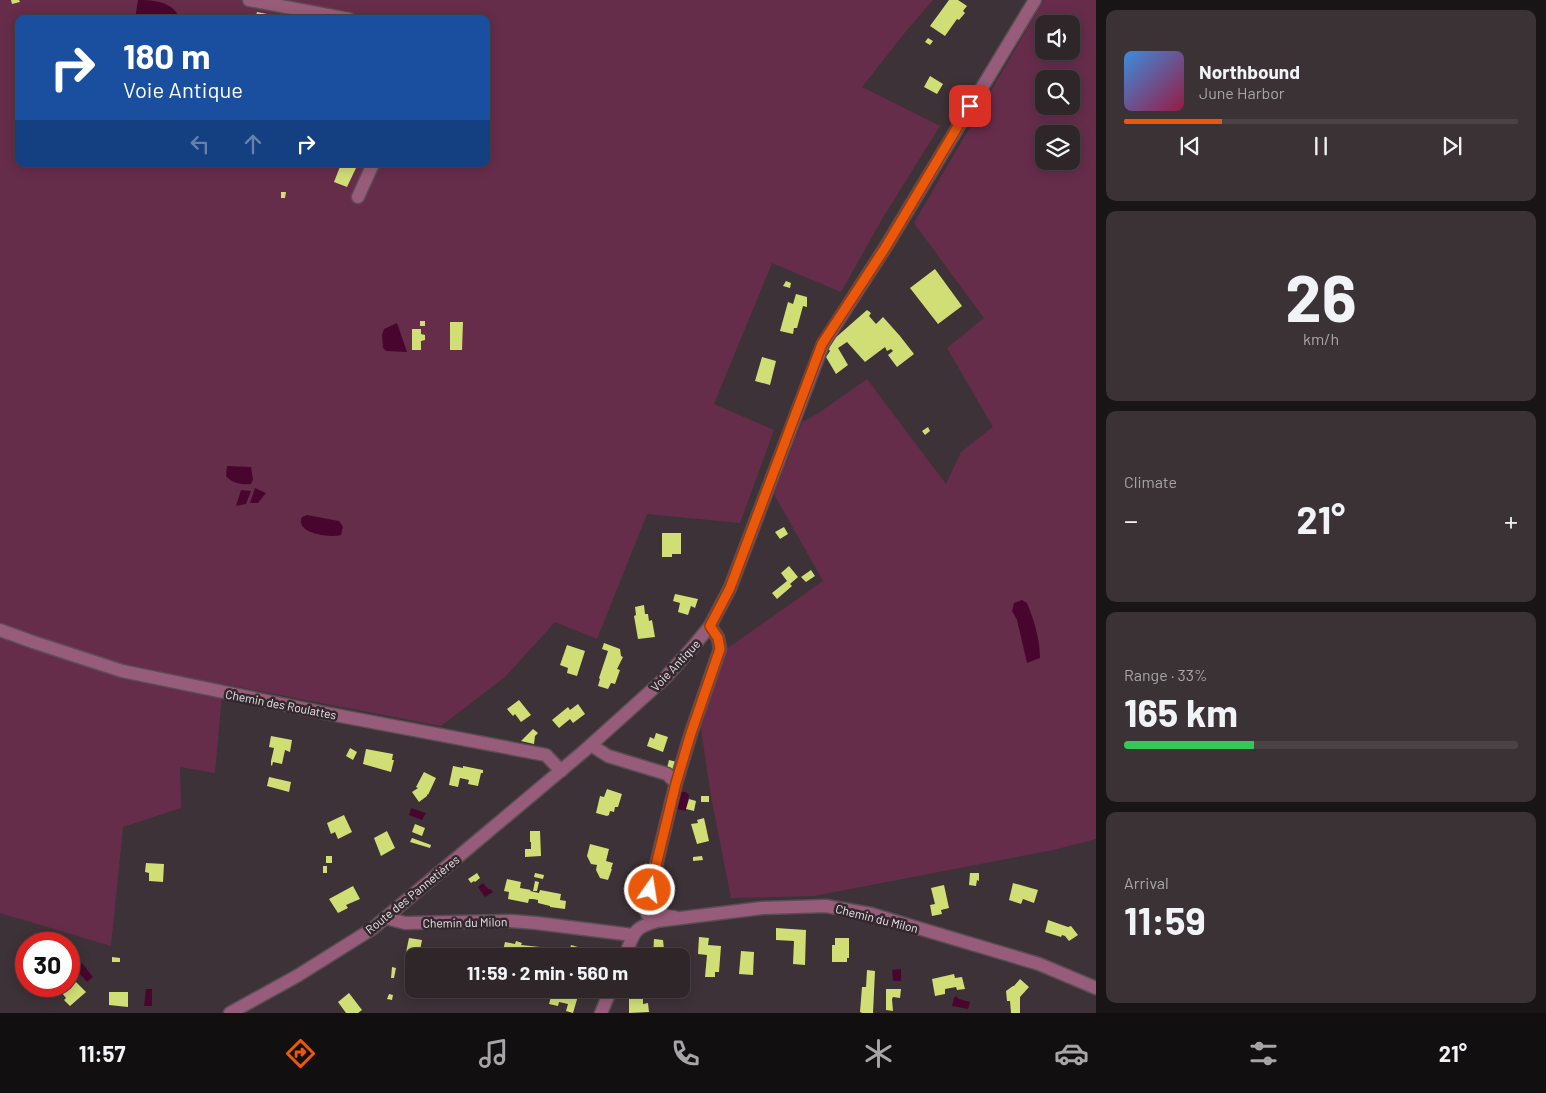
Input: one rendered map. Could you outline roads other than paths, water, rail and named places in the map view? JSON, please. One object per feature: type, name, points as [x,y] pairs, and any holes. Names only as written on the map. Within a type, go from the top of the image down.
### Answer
[{"type":"street","points":[[249,0],[329,15]]},
{"type":"street","name":"Voie Antique","points":[[580,754],[664,678],[710,626],[730,588],[822,344],[885,248],[1035,0]]},
{"type":"street","points":[[358,197],[371,167]]},
{"type":"street","points":[[657,921],[647,914],[645,903],[650,890],[676,783],[720,649],[718,638],[710,626]]},
{"type":"street","name":"Chemin des Roulattes","points":[[0,630],[122,671],[330,714],[546,755],[561,771]]},
{"type":"street","points":[[591,745],[608,756],[667,774],[676,783]]},
{"type":"street","name":"Route des Pannetières","points":[[230,1013],[305,971],[372,929],[580,754]]},
{"type":"street","points":[[650,890],[658,911],[666,917],[679,918]]},
{"type":"street","points":[[628,948],[646,906]]},
{"type":"street","name":"Chemin du Milon","points":[[386,918],[405,923],[511,921],[636,932],[657,921],[762,908],[826,906],[871,914],[1039,964],[1096,988]]},
{"type":"street","points":[[601,1013],[607,998]]}]
